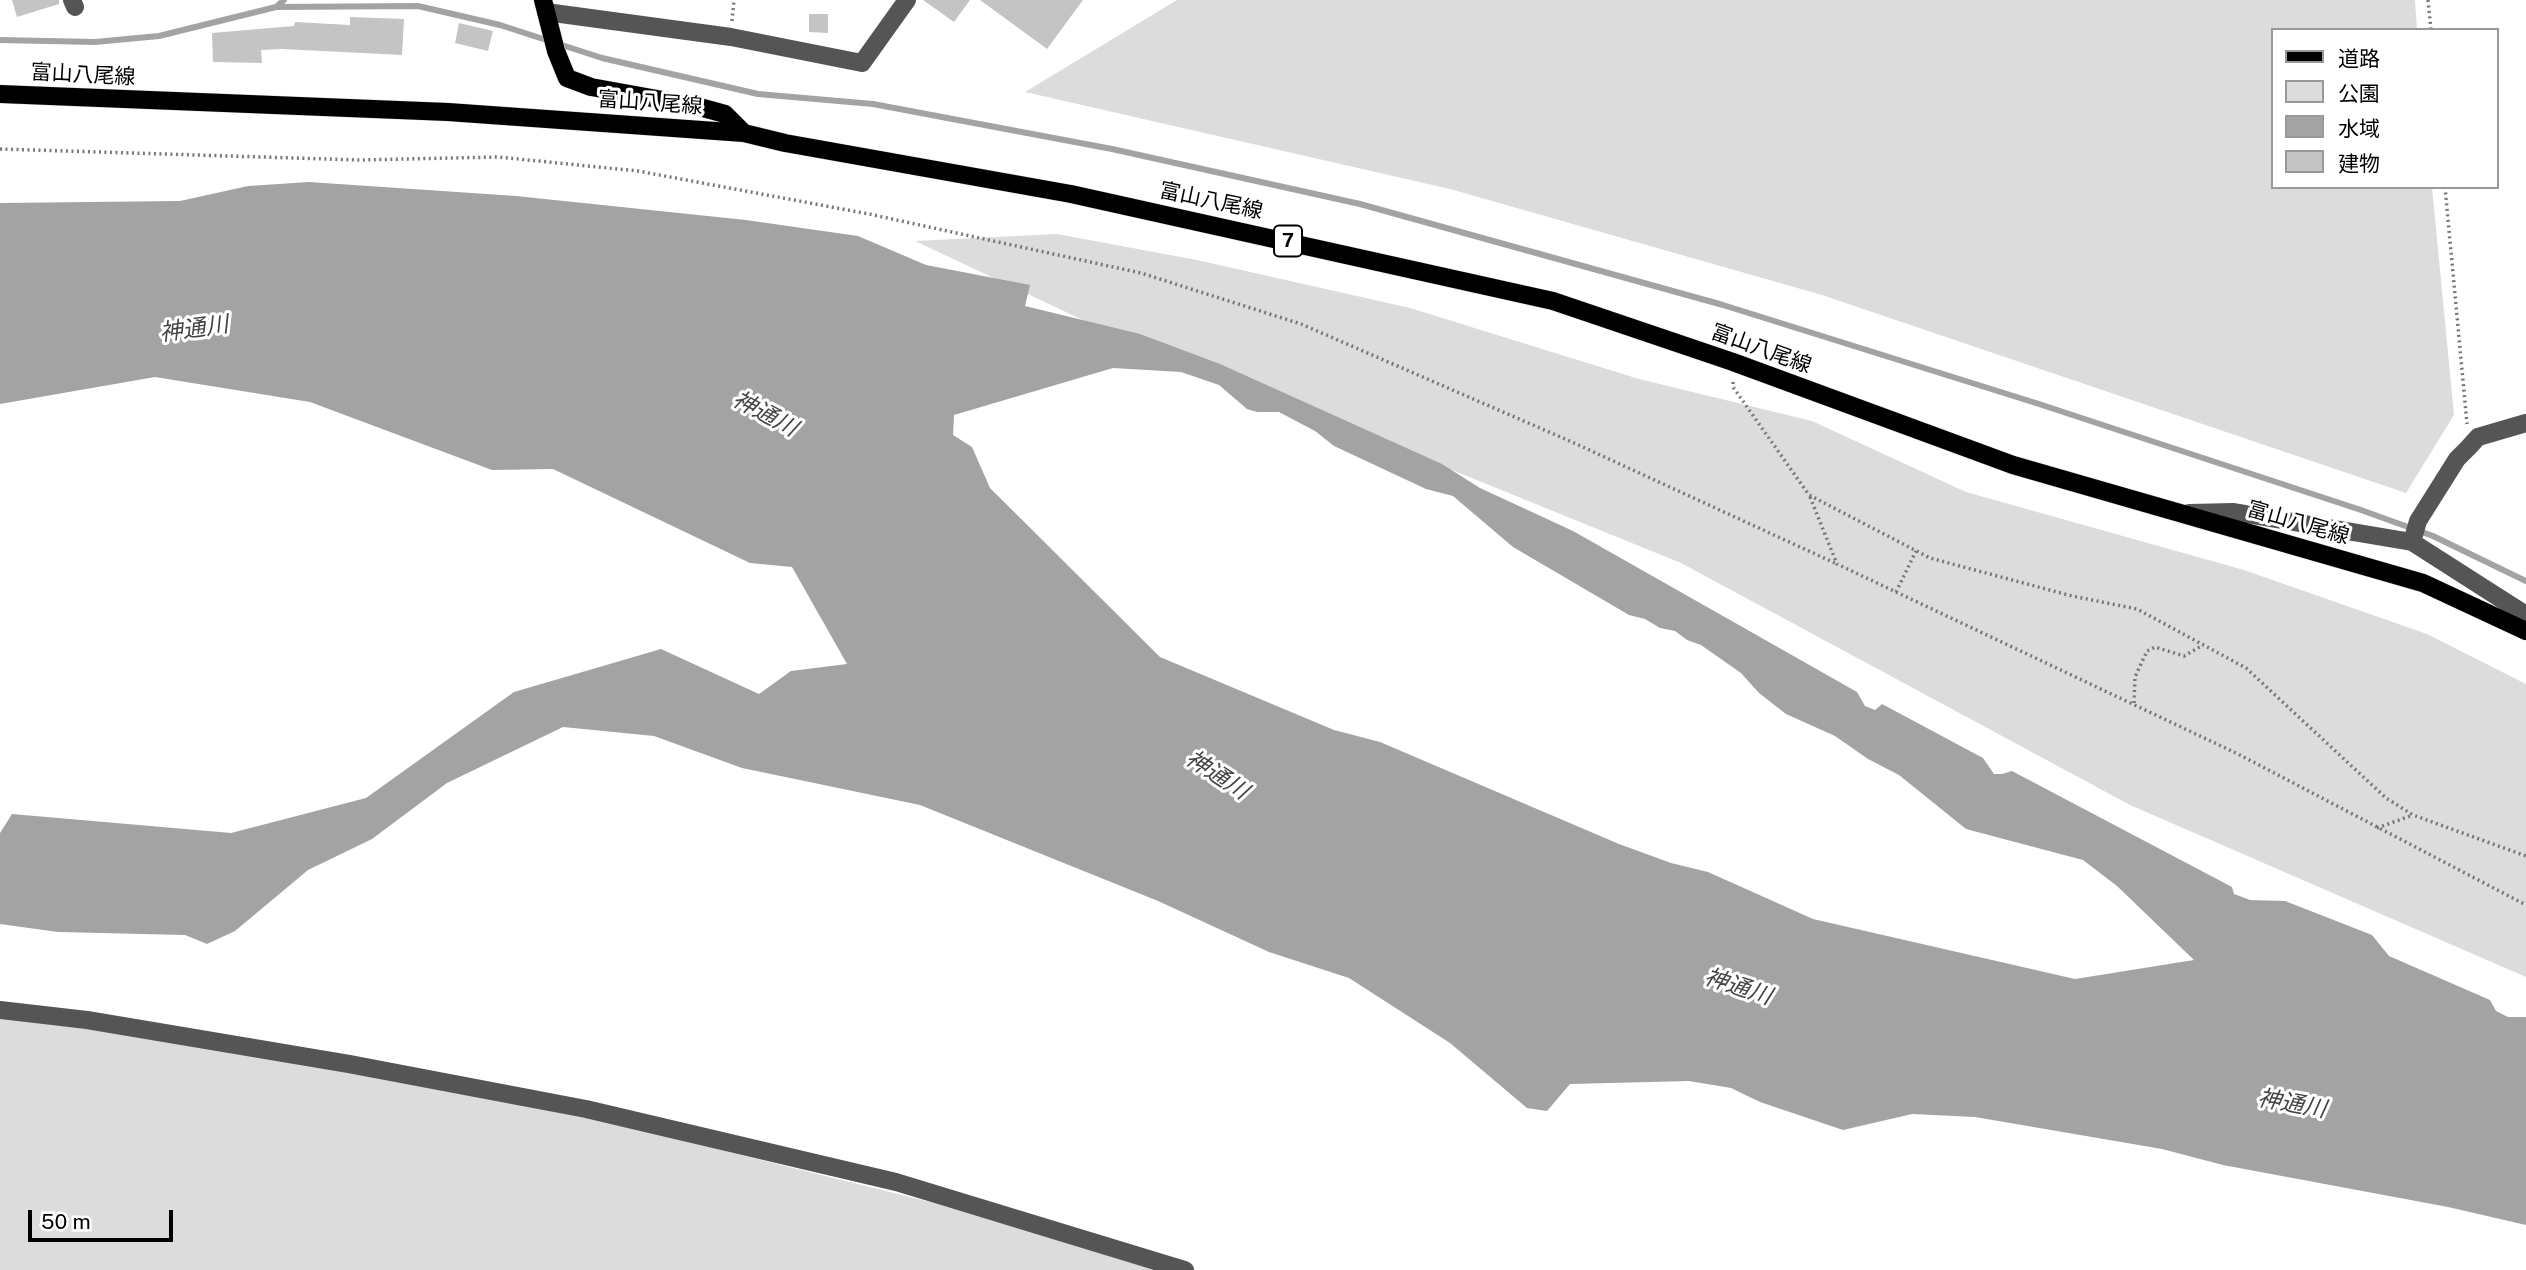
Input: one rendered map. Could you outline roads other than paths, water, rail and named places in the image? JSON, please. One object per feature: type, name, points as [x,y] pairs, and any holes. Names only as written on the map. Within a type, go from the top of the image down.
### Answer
[{"type":"main road","points":[[546,13],[555,49],[567,78],[591,87],[696,106],[724,114],[744,133]]},
{"type":"main road","name":"富山八尾線","points":[[0,94],[448,112],[744,133],[785,143],[1071,194],[1553,301],[1733,362],[2012,464],[2423,583],[2526,631]]},
{"type":"street","points":[[546,13],[731,37],[862,63],[907,0]]},
{"type":"street","points":[[2412,542],[2418,521],[2457,459],[2478,437],[2526,423]]},
{"type":"street","points":[[2182,513],[2234,512],[2412,542],[2526,615]]},
{"type":"street","points":[[0,1010],[87,1020],[349,1064],[586,1110],[896,1182],[1185,1270]]},
{"type":"water","name":"神通川","points":[[309,182],[516,196],[746,220],[858,236],[926,265],[1030,285],[1025,306],[1140,334],[1220,364],[1442,464],[1480,488],[1573,531],[1857,692],[1865,706],[1875,710],[1882,704],[1983,758],[1994,774],[2012,771],[2232,887],[2234,894],[2250,900],[2285,901],[2372,935],[2389,956],[2490,1000],[2496,1011],[2508,1017],[2526,1017],[2526,1225],[2448,1207],[2223,1165],[2162,1149],[1975,1117],[1912,1114],[1843,1130],[1760,1102],[1731,1088],[1689,1081],[1570,1084],[1547,1111],[1527,1108],[1450,1043],[1349,978],[1269,952],[1158,901],[920,805],[742,768],[654,736],[563,727],[447,783],[372,839],[308,870],[235,931],[207,944],[185,935],[58,932],[0,924],[0,833],[12,814],[231,833],[366,798],[514,692],[661,649],[759,694],[791,671],[847,664],[792,567],[750,563],[553,469],[492,470],[310,402],[155,377],[0,404],[0,203],[180,201],[248,186]],"holes":[[[1113,368],[1181,372],[1219,385],[1247,409],[1279,412],[1315,431],[1334,446],[1426,489],[1453,496],[1513,547],[1629,615],[1675,631],[1687,640],[1701,645],[1741,673],[1759,693],[1786,714],[1835,736],[1868,759],[1899,775],[1966,829],[2083,860],[2117,886],[2194,960],[2075,979],[1813,919],[1708,872],[1671,863],[1619,844],[1380,742],[1334,730],[1160,657],[990,488],[972,447],[953,435],[954,415]]]},
{"type":"waterway","points":[[276,7],[284,0]]},
{"type":"waterway","points":[[0,40],[95,42],[159,36],[276,7],[418,6],[500,25],[602,58],[758,94],[873,104],[1112,149],[1360,204],[1723,305],[2039,404],[2361,510],[2433,536],[2526,581]]}]
